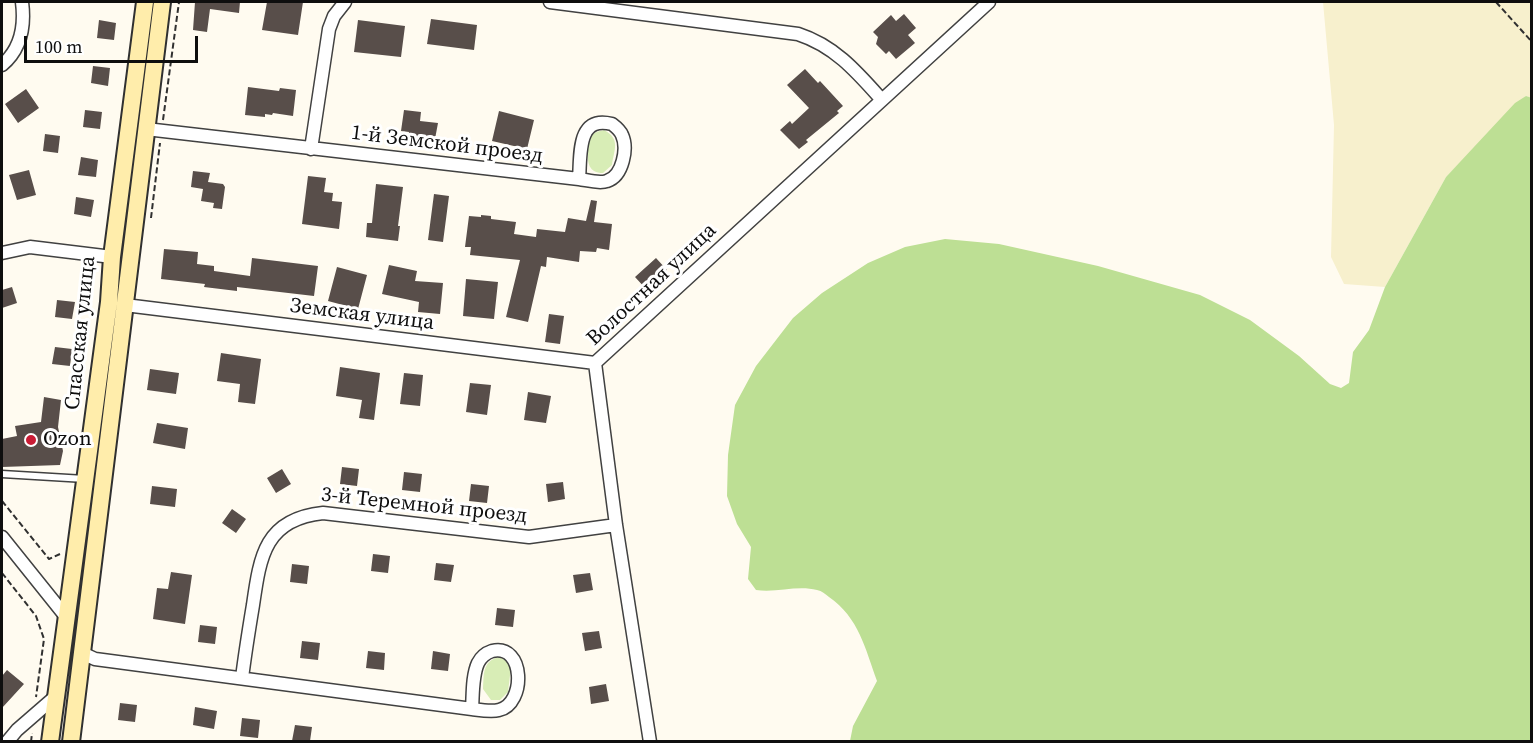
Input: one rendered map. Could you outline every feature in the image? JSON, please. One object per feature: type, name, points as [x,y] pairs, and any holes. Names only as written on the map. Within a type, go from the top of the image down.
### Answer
[{"type":"street","points":[[2,65],[16,49],[22,34],[24,17],[22,2]]},
{"type":"street","name":"Спасская улица","points":[[50,741],[109,302],[112,257],[145,2]]},
{"type":"street","name":"Спасская улица","points":[[71,741],[162,2]]},
{"type":"street","points":[[311,148],[329,28],[334,16],[345,2]]},
{"type":"street","points":[[550,2],[798,34],[819,41],[837,53],[882,100]]},
{"type":"street","name":"Волостная улица","points":[[650,741],[616,525],[595,363],[989,2]]},
{"type":"street","name":"1-й Земской проезд","points":[[146,129],[579,179],[608,181],[620,170],[624,144],[619,129],[612,124],[596,123],[584,134],[579,179]]},
{"type":"street","points":[[2,254],[30,247],[112,257]]},
{"type":"street","name":"Земская улица","points":[[125,305],[595,363]]},
{"type":"street","name":"3-й Теремной проезд","points":[[242,678],[261,558],[272,537],[290,522],[301,517],[323,513],[529,537],[616,525]]},
{"type":"street","points":[[2,537],[67,618],[85,624]]},
{"type":"street","points":[[82,653],[95,659],[471,709],[502,710],[514,699],[518,673],[513,658],[498,651],[490,652],[478,662],[471,709]]},
{"type":"street","points":[[7,741],[55,697]]},
{"type":"lane","points":[[2,474],[86,479]]},
{"type":"path","points":[[1496,2],[1532,42]]},
{"type":"path","points":[[2,501],[49,559],[65,552]]},
{"type":"path","points":[[2,573],[36,616],[44,639],[31,741]]},
{"type":"shaded area","points":[[1323,2],[1531,2],[1531,98],[1526,96],[1446,177],[1385,287],[1344,284],[1331,257],[1334,125]]},
{"type":"green space","points":[[1526,96],[1532,98],[1531,741],[850,741],[853,726],[877,681],[860,634],[839,605],[820,591],[802,588],[756,590],[748,579],[751,547],[737,524],[727,496],[728,455],[735,405],[756,366],[793,318],[822,293],[868,263],[905,247],[945,239],[999,244],[1098,266],[1200,295],[1250,320],[1299,356],[1330,384],[1341,388],[1349,383],[1353,352],[1369,330],[1385,287],[1446,177],[1515,103]]},
{"type":"green space","points":[[604,130],[613,137],[615,145],[612,165],[603,173],[598,173],[589,163],[589,141],[595,133]]},
{"type":"green space","points":[[499,657],[507,661],[511,667],[508,692],[500,700],[491,700],[483,689],[484,674],[489,662]]},
{"type":"building","points":[[195,2],[240,2],[239,13],[210,9],[207,32],[193,30]]},
{"type":"building","points":[[267,2],[303,2],[298,35],[262,30]]},
{"type":"building","points":[[904,14],[916,28],[908,35],[915,43],[896,59],[889,51],[886,54],[876,44],[878,37],[873,32],[891,15],[896,21]]},
{"type":"building","points":[[431,19],[477,25],[474,50],[427,44]]},
{"type":"building","points":[[99,20],[116,23],[114,40],[97,38]]},
{"type":"building","points":[[358,20],[405,26],[401,57],[354,52]]},
{"type":"building","points":[[93,66],[110,68],[108,86],[91,83]]},
{"type":"building","points":[[805,69],[818,83],[820,81],[843,106],[837,111],[839,113],[806,140],[808,142],[799,149],[780,130],[790,121],[792,124],[809,108],[787,85]]},
{"type":"building","points":[[248,87],[279,91],[280,88],[296,90],[293,116],[273,113],[272,115],[265,114],[265,117],[245,115]]},
{"type":"building","points":[[26,89],[39,108],[18,123],[5,104]]},
{"type":"building","points":[[85,110],[102,112],[100,129],[83,127]]},
{"type":"building","points":[[404,110],[421,112],[420,121],[438,123],[435,139],[421,137],[421,142],[408,140],[409,132],[401,131]]},
{"type":"building","points":[[499,111],[534,120],[527,149],[492,141]]},
{"type":"building","points":[[45,134],[60,136],[58,153],[43,151]]},
{"type":"building","points":[[81,157],[98,160],[96,177],[78,175]]},
{"type":"building","points":[[29,170],[36,195],[17,200],[9,175]]},
{"type":"building","points":[[193,171],[210,173],[208,182],[223,184],[225,187],[222,209],[213,208],[214,203],[201,201],[203,189],[191,187]]},
{"type":"building","points":[[308,176],[326,178],[324,192],[333,193],[332,201],[342,202],[339,229],[302,224]]},
{"type":"building","points":[[376,184],[403,187],[398,241],[366,237],[367,223],[372,223]]},
{"type":"building","points":[[434,194],[449,196],[443,242],[428,240]]},
{"type":"building","points":[[76,197],[94,200],[91,217],[74,214]]},
{"type":"building","points":[[591,200],[597,201],[594,222],[612,224],[609,250],[597,248],[596,252],[580,251],[579,262],[547,257],[546,267],[541,266],[528,322],[506,317],[520,260],[470,255],[471,247],[465,247],[469,216],[491,216],[491,219],[516,222],[514,234],[536,237],[537,229],[565,232],[568,218],[586,221]]},
{"type":"building","points":[[164,249],[198,252],[197,264],[214,266],[214,271],[250,276],[252,258],[318,266],[314,296],[237,287],[237,291],[204,287],[205,284],[161,279]]},
{"type":"building","points":[[656,258],[667,270],[646,289],[635,277]]},
{"type":"building","points":[[389,265],[417,271],[415,281],[443,283],[440,314],[418,312],[419,302],[382,294]]},
{"type":"building","points":[[337,267],[367,275],[358,309],[328,301]]},
{"type":"building","points":[[466,279],[498,282],[494,319],[463,316]]},
{"type":"building","points":[[12,287],[17,303],[2,308],[2,290]]},
{"type":"building","points":[[57,300],[75,302],[72,319],[55,317]]},
{"type":"building","points":[[549,314],[564,316],[560,344],[545,342]]},
{"type":"building","points":[[55,347],[72,349],[70,366],[52,364]]},
{"type":"building","points":[[221,353],[261,359],[255,404],[238,402],[240,384],[217,381]]},
{"type":"building","points":[[340,367],[380,373],[374,420],[359,418],[362,400],[336,396]]},
{"type":"building","points":[[150,369],[179,373],[176,394],[147,390]]},
{"type":"building","points":[[404,373],[423,375],[420,406],[400,404]]},
{"type":"building","points":[[470,383],[491,385],[487,415],[466,412]]},
{"type":"building","points":[[528,392],[551,396],[546,423],[524,420]]},
{"type":"building","points":[[44,397],[61,400],[58,427],[63,451],[60,465],[2,467],[2,439],[17,436],[15,426],[41,422]]},
{"type":"building","points":[[157,423],[188,428],[185,449],[153,443]]},
{"type":"building","points":[[342,467],[359,469],[357,486],[340,484]]},
{"type":"building","points":[[282,469],[291,484],[276,493],[267,478]]},
{"type":"building","points":[[404,472],[422,474],[420,492],[402,490]]},
{"type":"building","points":[[563,482],[565,499],[548,502],[546,484]]},
{"type":"building","points":[[471,484],[489,486],[487,503],[469,501]]},
{"type":"building","points":[[152,486],[177,489],[175,507],[150,504]]},
{"type":"building","points":[[232,509],[246,519],[236,533],[222,523]]},
{"type":"building","points":[[373,554],[390,556],[388,573],[371,571]]},
{"type":"building","points":[[436,563],[454,565],[451,582],[434,580]]},
{"type":"building","points":[[292,564],[309,566],[307,584],[290,582]]},
{"type":"building","points":[[171,572],[192,575],[185,624],[153,619],[157,588],[168,589]]},
{"type":"building","points":[[590,573],[593,590],[576,593],[573,575]]},
{"type":"building","points":[[497,608],[515,610],[513,627],[495,625]]},
{"type":"building","points":[[200,625],[217,627],[215,644],[198,642]]},
{"type":"building","points":[[599,631],[602,648],[585,651],[582,633]]},
{"type":"building","points":[[302,641],[320,643],[318,660],[300,658]]},
{"type":"building","points":[[368,651],[385,653],[384,670],[366,668]]},
{"type":"building","points":[[433,651],[450,654],[448,671],[431,669]]},
{"type":"building","points":[[7,670],[24,684],[2,708],[2,676]]},
{"type":"building","points":[[606,684],[609,701],[591,704],[589,687]]},
{"type":"building","points":[[120,703],[137,705],[135,722],[118,720]]},
{"type":"building","points":[[195,707],[217,711],[214,729],[193,725]]},
{"type":"building","points":[[242,718],[260,720],[258,738],[240,736]]},
{"type":"building","points":[[295,725],[312,727],[310,741],[292,741]]},
{"type":"place","name":"Ozon","points":[[31,440]]}]
